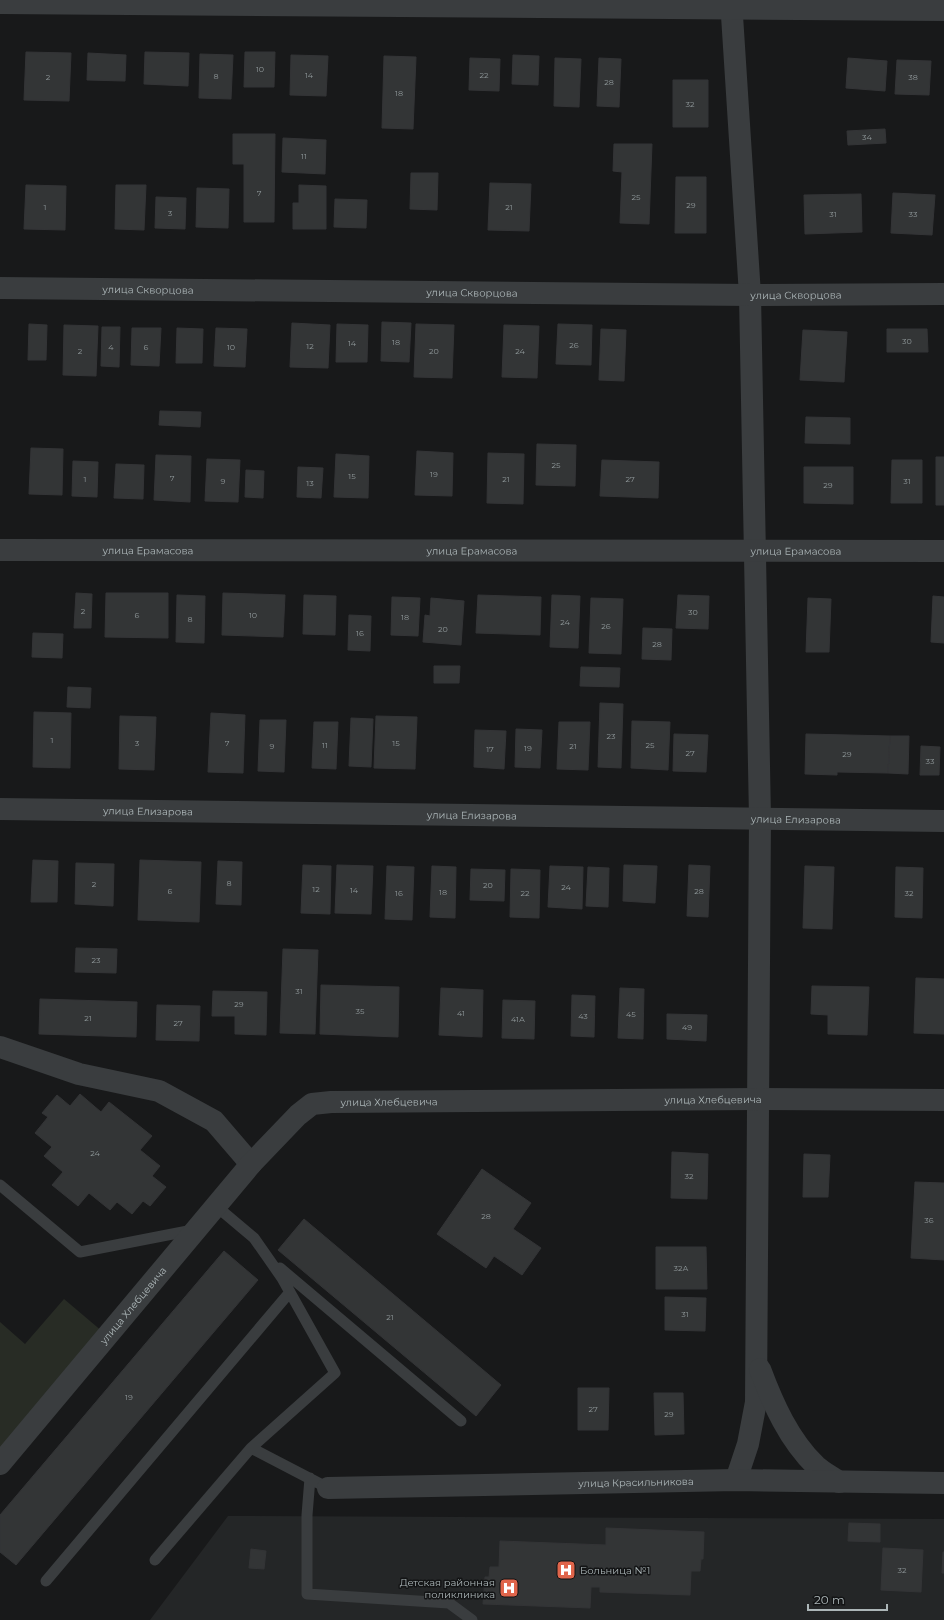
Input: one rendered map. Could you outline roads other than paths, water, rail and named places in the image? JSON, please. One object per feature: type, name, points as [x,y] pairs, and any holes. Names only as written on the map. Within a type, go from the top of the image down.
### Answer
[{"type":"street","points":[[0,3],[731,4],[944,10]]},
{"type":"street","points":[[731,4],[750,295],[760,818],[756,1402],[748,1444],[736,1480]]},
{"type":"street","name":"улица Скворцова","points":[[0,288],[750,295],[944,294]]},
{"type":"street","name":"улица Ерамасова","points":[[0,550],[944,551]]},
{"type":"street","name":"улица Елизарова","points":[[0,809],[944,821]]},
{"type":"street","points":[[0,1047],[79,1074],[159,1092],[214,1121],[251,1164]]},
{"type":"street","name":"улица Хлебцевича","points":[[0,1464],[251,1164],[298,1115],[312,1104],[331,1102],[758,1099],[944,1100]]},
{"type":"street","points":[[756,1358],[776,1406],[794,1440],[818,1467],[839,1482]]},
{"type":"street","name":"улица Красильникова","points":[[319,1483],[736,1480],[944,1483]]},
{"type":"lane","points":[[0,1185],[80,1252],[196,1230]]},
{"type":"lane","points":[[155,1560],[251,1448],[335,1373],[290,1292],[254,1238],[216,1206]]},
{"type":"lane","points":[[268,1258],[461,1422]]},
{"type":"lane","points":[[46,1581],[290,1292]]},
{"type":"lane","points":[[251,1448],[319,1483],[307,1515],[307,1594],[449,1603],[472,1620]]},
{"type":"place","name":"Больница №1","points":[[566,1570]]},
{"type":"place","name":"Детская районная поликлиника","points":[[509,1588]]}]
